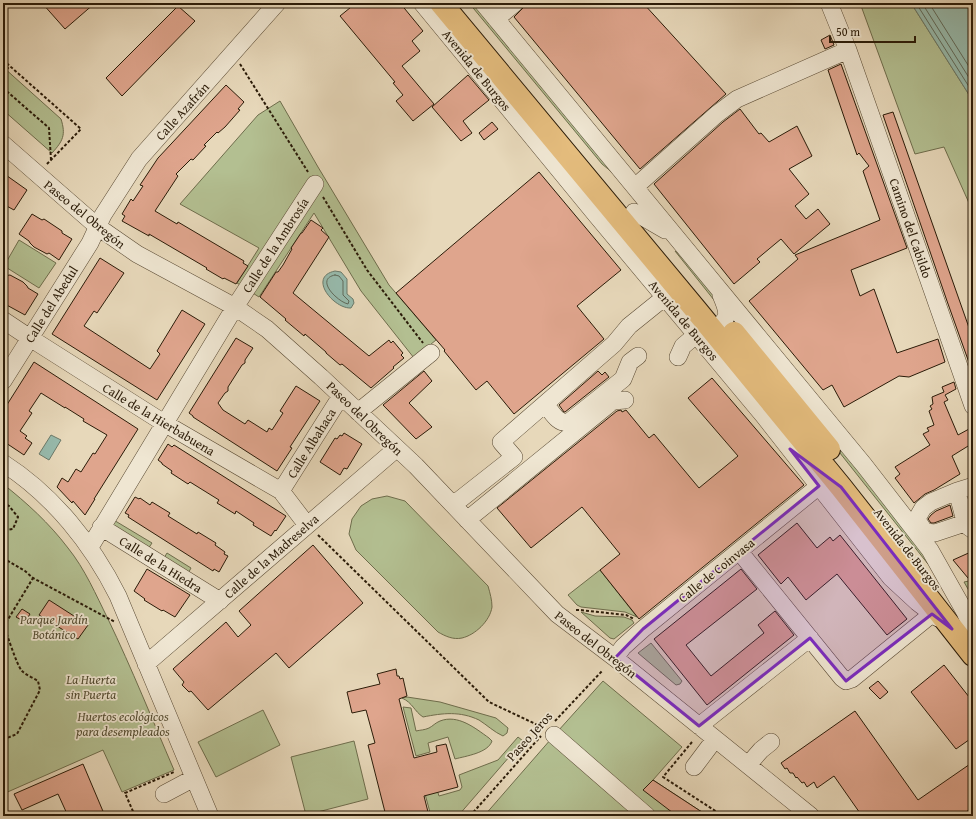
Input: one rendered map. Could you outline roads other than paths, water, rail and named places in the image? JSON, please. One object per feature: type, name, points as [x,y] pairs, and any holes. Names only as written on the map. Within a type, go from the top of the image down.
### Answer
[{"type":"highway","name":"Avenida de Burgos","points":[[441,3],[459,13],[634,212],[712,330]]},
{"type":"highway","name":"Avenida de Burgos","points":[[459,13],[712,330],[749,363],[801,414],[967,638]]},
{"type":"highway","name":"Avenida de Burgos","points":[[749,363],[841,487],[967,638]]},
{"type":"street","name":"Calle Azafrán","points":[[98,227],[103,215],[139,159],[277,3]]},
{"type":"street","name":"Avenida de Burgos","points":[[422,3],[665,297],[712,330],[763,415],[891,578],[932,614],[967,638]]},
{"type":"street","name":"Avenida de Burgos","points":[[483,3],[914,524],[965,612],[967,638]]},
{"type":"street","points":[[496,19],[515,3]]},
{"type":"street","name":"Camino del Cabildo","points":[[829,3],[848,50],[973,406]]},
{"type":"street","points":[[459,13],[478,71]]},
{"type":"street","points":[[634,186],[717,114],[737,99],[848,50]]},
{"type":"street","name":"Paseo del Obregón","points":[[3,144],[98,227],[137,254],[235,307],[267,329],[416,466],[557,614],[615,658],[811,816]]},
{"type":"street","name":"Calle de la Ambrosía","points":[[90,547],[235,307],[315,184]]},
{"type":"street","points":[[634,212],[675,236]]},
{"type":"street","points":[[605,226],[665,290],[688,318],[701,330],[712,330]]},
{"type":"street","name":"Calle del Abedul","points":[[3,380],[90,244],[98,227]]},
{"type":"street","points":[[678,357],[683,346],[712,330],[727,310],[718,287]]},
{"type":"street","points":[[453,505],[514,457],[501,442],[546,405],[614,344],[629,326],[665,297]]},
{"type":"street","name":"Calle de la Hierbabuena","points":[[3,320],[164,423],[281,491],[307,525]]},
{"type":"street","points":[[358,412],[431,353]]},
{"type":"street","points":[[546,405],[561,422],[565,424],[569,422],[623,379],[630,362],[638,356]]},
{"type":"street","points":[[763,415],[741,380],[749,363],[768,359],[809,406],[848,445]]},
{"type":"street","name":"Calle Albahaca","points":[[281,491],[341,396]]},
{"type":"street","points":[[467,520],[613,401],[625,400]]},
{"type":"street","points":[[790,448],[841,487]]},
{"type":"street","name":"Calle de la Madreselva","points":[[146,664],[396,449]]},
{"type":"street","points":[[3,463],[17,472],[49,499],[90,547],[106,572],[118,596],[146,664],[188,781],[210,816]]},
{"type":"street","name":"Calle de Coinvasa","points":[[615,658],[623,647],[819,486]]},
{"type":"street","points":[[965,488],[969,526],[936,532],[925,532],[914,524],[923,508],[931,502],[965,488]]},
{"type":"street","name":"Calle de la Hiedra","points":[[101,527],[220,601]]},
{"type":"street","points":[[739,551],[846,681],[852,679],[932,614]]},
{"type":"street","points":[[699,726],[810,638]]},
{"type":"street","points":[[967,638],[966,658],[973,667]]},
{"type":"street","points":[[549,731],[647,816]]},
{"type":"street","points":[[694,767],[715,739]]},
{"type":"street","points":[[748,765],[761,750],[771,742]]},
{"type":"street","points":[[164,794],[188,781]]},
{"type":"water","points":[[911,3],[973,3],[973,101]]},
{"type":"water","points":[[335,271],[341,272],[347,279],[347,294],[353,299],[354,303],[351,308],[344,307],[337,303],[326,292],[323,286],[323,279],[327,274]]},
{"type":"water","points":[[51,435],[61,440],[49,460],[39,454]]},
{"type":"park label","name":"Parque Jardín Botánico","points":[[54,626]]},
{"type":"park label","name":"La Huerta sin Puerta","points":[[91,686]]},
{"type":"park label","name":"Huertos ecológicos para desempleados","points":[[123,724]]}]
